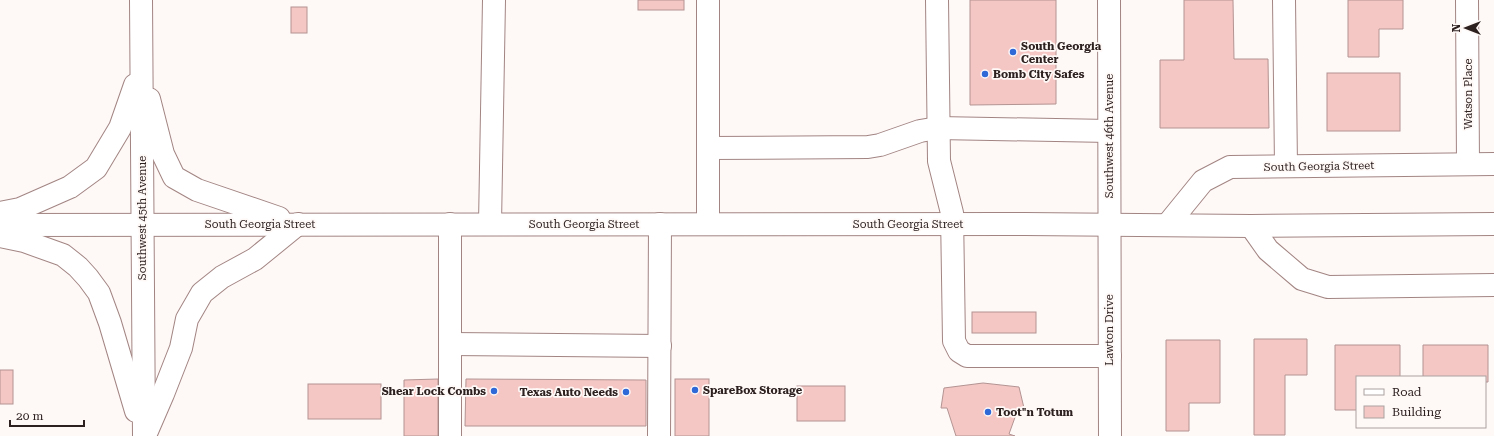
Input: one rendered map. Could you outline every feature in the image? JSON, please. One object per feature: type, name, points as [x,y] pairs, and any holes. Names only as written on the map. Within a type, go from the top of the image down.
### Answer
[{"type":"main road","name":"Southwest 45th Avenue","points":[[141,0],[144,436]]},
{"type":"main road","points":[[490,224],[494,0]]},
{"type":"main road","points":[[708,0],[708,224]]},
{"type":"main road","points":[[937,0],[939,161],[950,201],[953,224],[954,341],[959,351],[967,356],[1110,356]]},
{"type":"main road","name":"Southwest 46th Avenue","points":[[1109,0],[1109,224]]},
{"type":"main road","points":[[1284,0],[1286,166]]},
{"type":"main road","name":"Watson Place","points":[[1468,0],[1468,164]]},
{"type":"main road","points":[[0,213],[20,208],[70,187],[96,168],[120,128],[141,68]]},
{"type":"main road","points":[[141,68],[163,154],[174,177],[197,190],[298,224]]},
{"type":"main road","points":[[708,148],[868,147],[880,145],[920,131],[938,128],[1109,131]]},
{"type":"main road","name":"South Georgia Street","points":[[1168,224],[1203,181],[1230,167],[1494,164]]},
{"type":"main road","points":[[144,436],[163,394],[181,348],[187,319],[202,293],[222,277],[255,259],[298,224]]},
{"type":"main road","points":[[450,224],[450,436]]},
{"type":"main road","points":[[659,436],[660,224]]},
{"type":"main road","name":"Lawton Drive","points":[[1109,224],[1110,436]]},
{"type":"main road","name":"South Georgia Street","points":[[0,225],[1168,224],[1251,226],[1494,224]]},
{"type":"main road","points":[[1251,226],[1268,250],[1302,279],[1328,287],[1494,286]]},
{"type":"main road","points":[[0,236],[24,241],[63,255],[78,267],[96,288],[110,322],[144,436]]},
{"type":"main road","points":[[450,344],[660,346]]},
{"type":"building","points":[[638,0],[684,0],[684,10],[638,10]]},
{"type":"building","name":"South Georgia Center","points":[[970,0],[1056,0],[1056,104],[970,105]]},
{"type":"building","points":[[1184,0],[1233,0],[1234,59],[1268,59],[1269,128],[1160,128],[1160,60],[1184,60]]},
{"type":"building","points":[[1348,0],[1403,0],[1403,29],[1379,29],[1379,57],[1348,57]]},
{"type":"building","points":[[291,7],[307,7],[307,33],[291,33]]},
{"type":"building","points":[[1327,73],[1400,73],[1400,131],[1327,131]]},
{"type":"building","points":[[972,312],[1036,312],[1036,333],[972,333]]},
{"type":"building","points":[[1254,339],[1307,339],[1307,375],[1285,375],[1285,435],[1254,435]]},
{"type":"building","points":[[1166,340],[1220,340],[1220,403],[1189,403],[1189,431],[1166,431]]},
{"type":"building","points":[[1335,345],[1400,345],[1400,376],[1356,376],[1356,410],[1335,410]]},
{"type":"building","points":[[1423,345],[1488,345],[1488,382],[1486,382],[1486,376],[1423,376]]},
{"type":"building","points":[[0,370],[13,370],[13,404],[0,404]]},
{"type":"building","points":[[438,379],[438,436],[404,436],[404,380]]},
{"type":"building","points":[[466,379],[646,380],[646,426],[465,426]]},
{"type":"building","points":[[675,379],[709,379],[709,436],[675,436]]},
{"type":"building","points":[[983,383],[1019,387],[1024,408],[1018,409],[1009,434],[1015,436],[956,436],[947,408],[941,408],[944,388]]},
{"type":"building","points":[[308,384],[381,384],[381,419],[308,419]]},
{"type":"building","points":[[797,386],[845,386],[845,421],[797,421]]},
{"type":"place","name":"South Georgia Center","points":[[1013,52]]},
{"type":"place","name":"Bomb City Safes","points":[[985,74]]},
{"type":"place","name":"SpareBox Storage","points":[[695,390]]},
{"type":"place","name":"Shear Lock Combs","points":[[494,391]]},
{"type":"place","name":"Texas Auto Needs","points":[[626,392]]},
{"type":"place","name":"Toot\"n Totum","points":[[988,412]]}]
